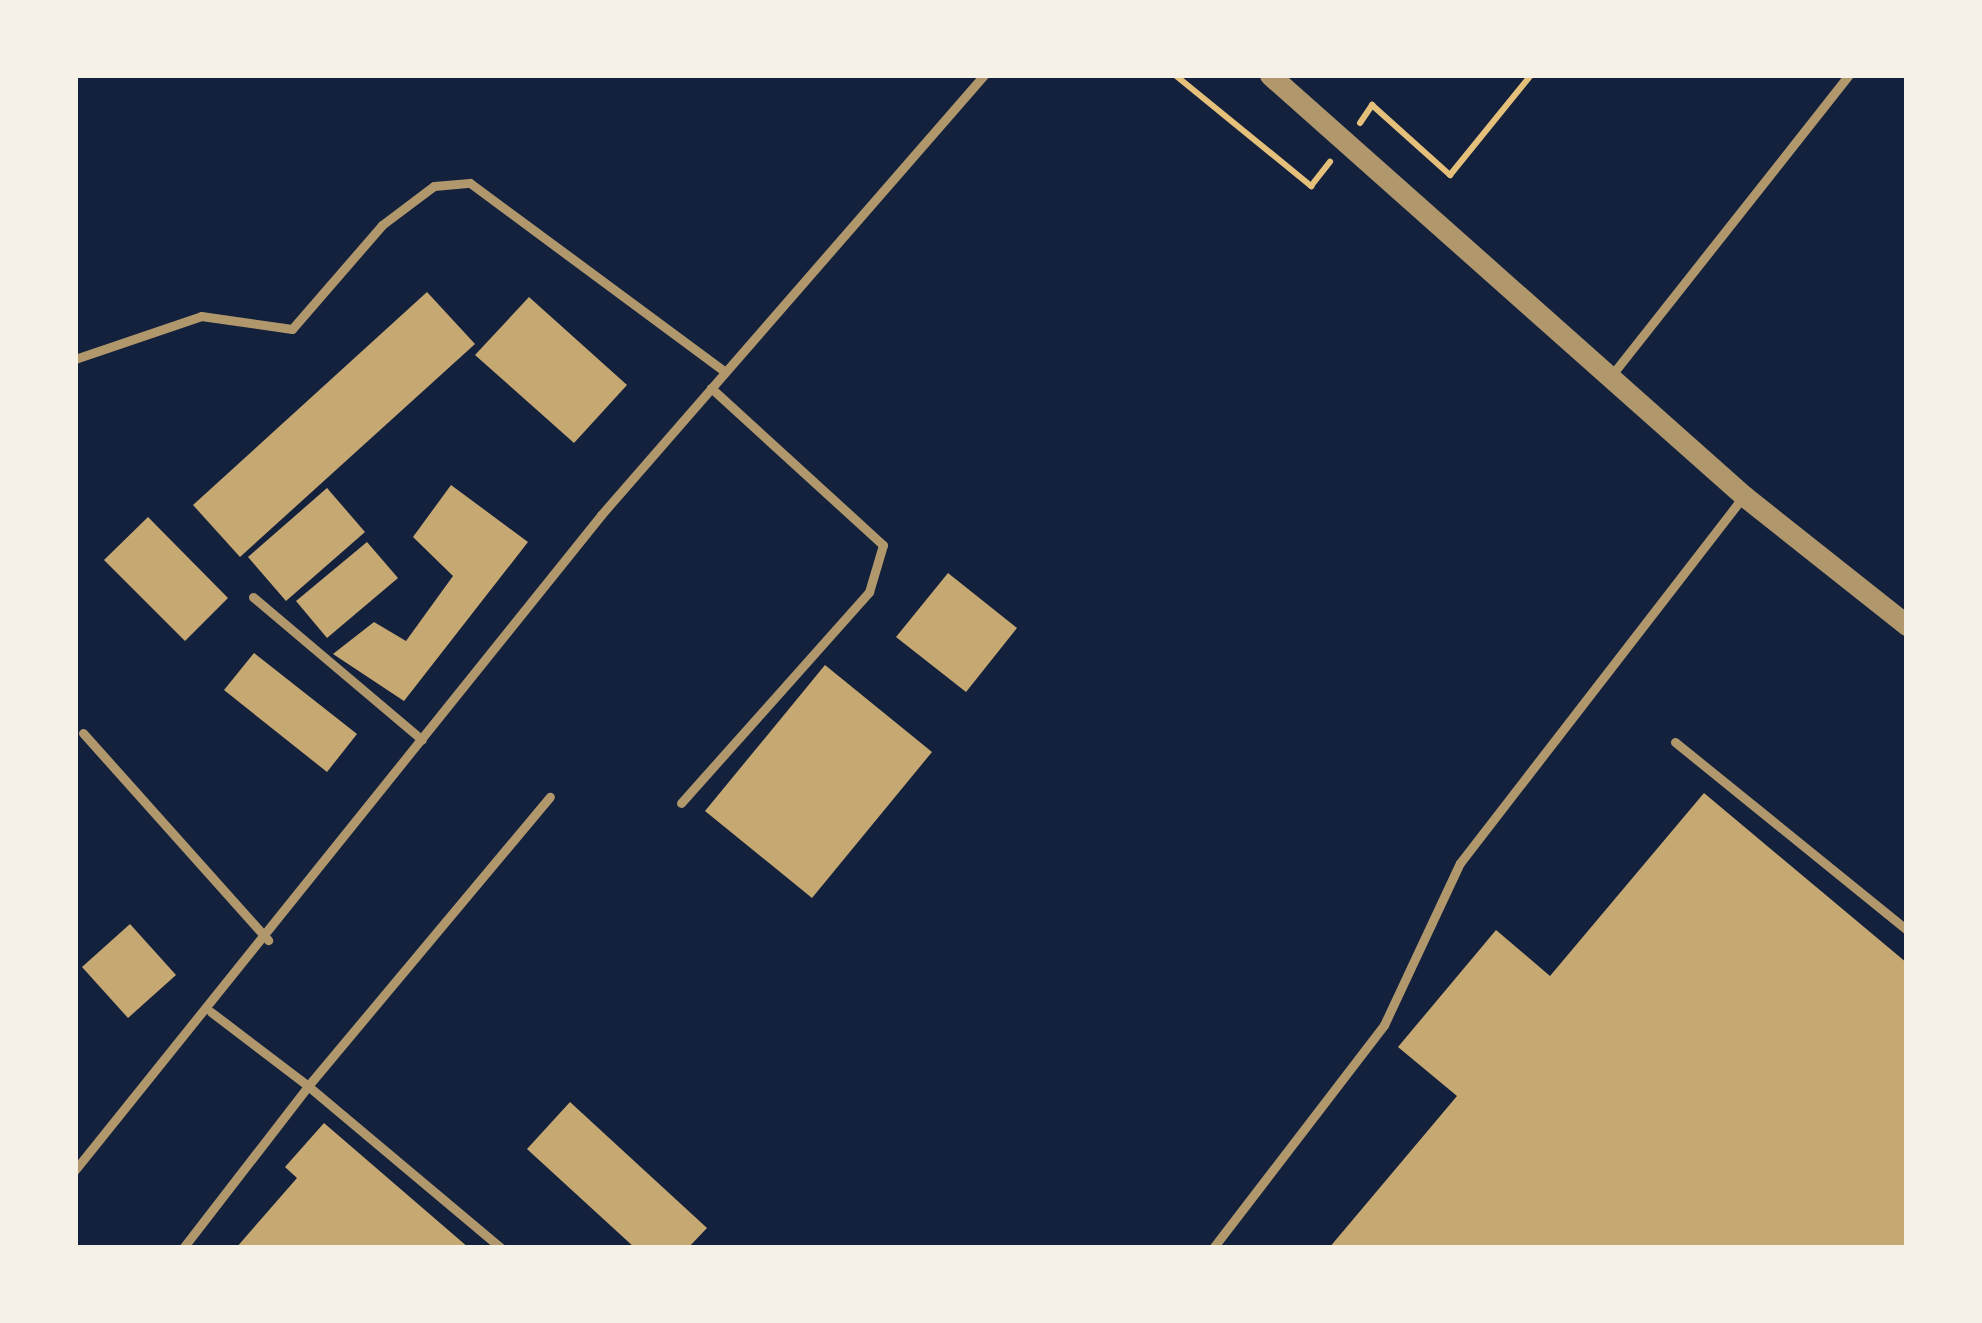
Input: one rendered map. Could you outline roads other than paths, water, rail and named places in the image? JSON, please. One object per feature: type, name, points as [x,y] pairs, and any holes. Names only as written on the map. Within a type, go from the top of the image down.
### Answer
[{"type":"street","points":[[1270,75],[1744,496],[1907,625]]},
{"type":"lane","points":[[75,1169],[211,1012],[422,740],[725,371],[984,75]]},
{"type":"lane","points":[[1611,376],[1849,75]]},
{"type":"lane","points":[[75,359],[200,316],[292,329],[382,225],[434,186],[470,183],[725,371]]},
{"type":"lane","points":[[681,803],[869,592],[883,545],[711,388]]},
{"type":"lane","points":[[1214,1248],[1384,1024],[1460,863],[1744,496]]},
{"type":"lane","points":[[253,597],[422,740]]},
{"type":"lane","points":[[83,733],[268,940]]},
{"type":"lane","points":[[1676,742],[1907,930]]},
{"type":"lane","points":[[183,1248],[308,1086],[550,797]]},
{"type":"lane","points":[[211,1012],[308,1086],[501,1248]]}]
